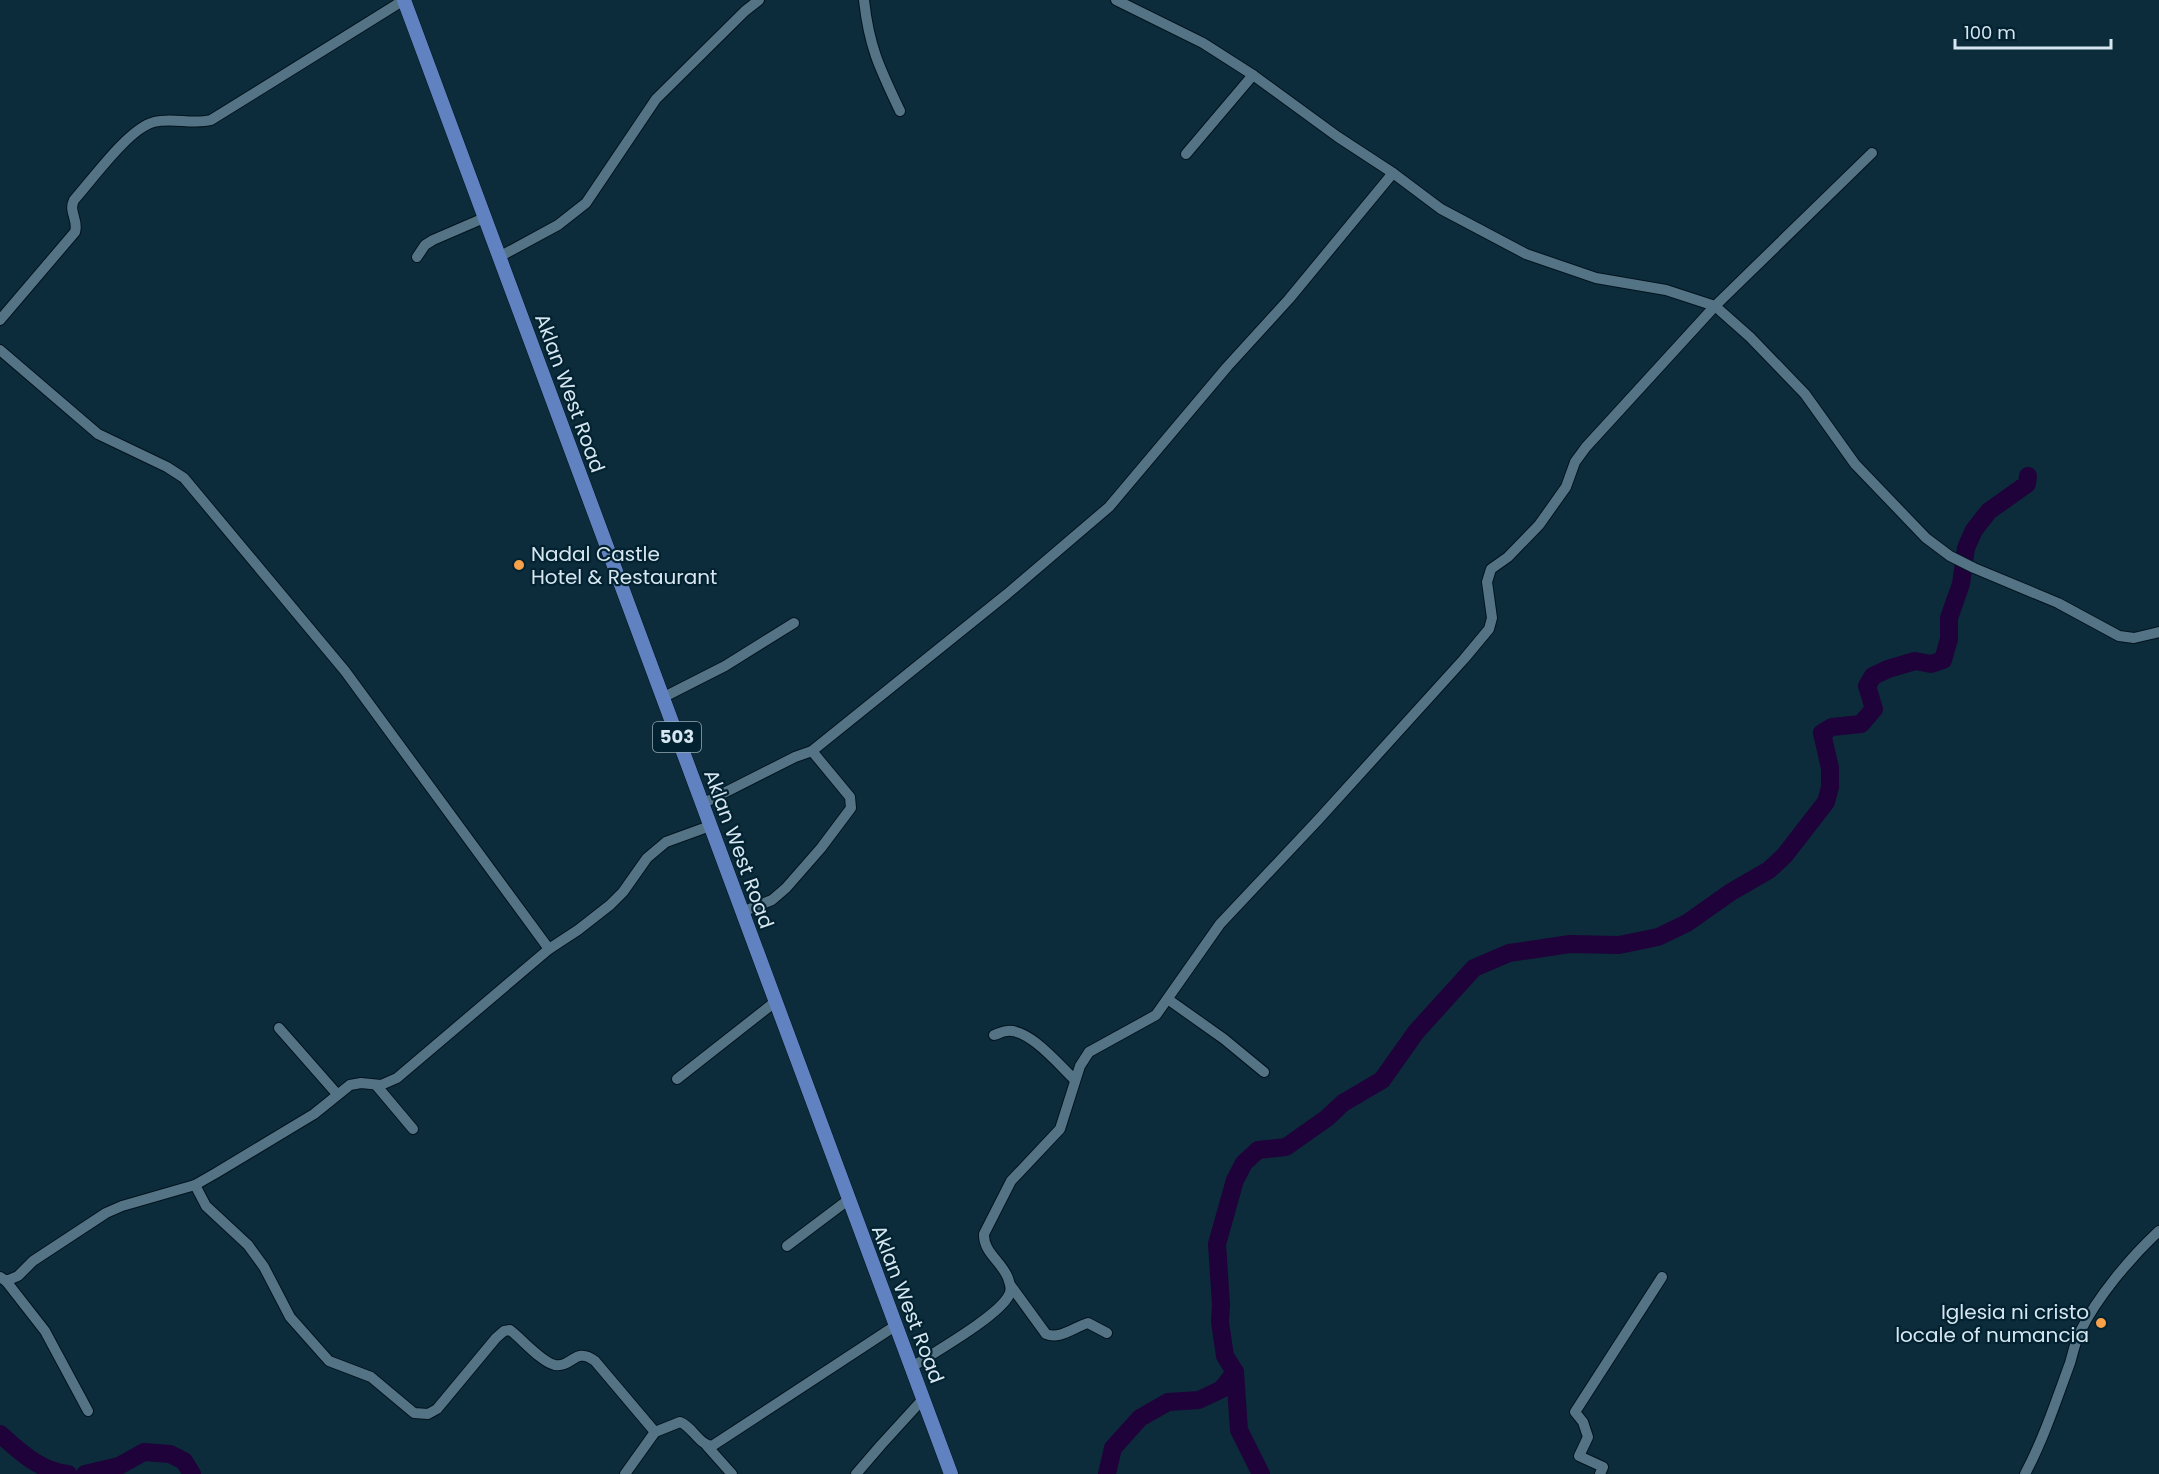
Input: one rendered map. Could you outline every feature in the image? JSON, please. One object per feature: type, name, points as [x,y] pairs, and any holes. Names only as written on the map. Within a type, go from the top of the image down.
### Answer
[{"type":"main road","name":"Aklan West Road","points":[[404,0],[951,1474]]},
{"type":"street","points":[[0,320],[75,232],[76,221],[71,210],[74,200],[140,128],[153,122],[167,120],[200,122],[211,120],[404,0]]},
{"type":"street","points":[[499,257],[571,217],[586,203],[656,99],[759,0]]},
{"type":"street","points":[[864,0],[867,30],[872,49],[900,111]]},
{"type":"street","points":[[1116,0],[1203,43],[1253,75],[1441,209],[1526,254],[1596,278],[1666,290],[1715,306],[1750,337],[1805,394],[1855,464],[1926,538],[1950,556],[2058,603],[2119,636],[2134,638],[2159,632]]},
{"type":"street","points":[[1186,153],[1253,75]]},
{"type":"street","points":[[1107,1333],[1088,1323],[1058,1336],[1046,1334],[1011,1286],[1006,1273],[984,1241],[984,1234],[1011,1181],[1060,1129],[1080,1066],[1089,1052],[1156,1015],[1169,1000],[1220,924],[1489,629],[1492,618],[1487,582],[1491,569],[1508,558],[1539,525],[1566,487],[1575,462],[1586,447],[1715,306],[1872,153]]},
{"type":"street","points":[[702,804],[786,761],[812,751],[1008,594],[1109,507],[1227,367],[1289,299],[1393,173]]},
{"type":"street","points":[[417,257],[425,245],[433,240],[484,218]]},
{"type":"street","points":[[0,350],[98,434],[167,467],[184,478],[345,671],[549,949]]},
{"type":"street","points":[[662,698],[725,666],[794,622]]},
{"type":"street","points":[[742,912],[772,900],[786,888],[851,808],[850,797],[812,751]]},
{"type":"street","points":[[88,1412],[45,1331],[3,1279],[18,1276],[33,1261],[106,1213],[122,1206],[195,1185],[304,1120],[350,1085],[361,1083],[376,1085],[397,1078],[549,949],[610,905],[623,892],[647,858],[666,842],[710,826]]},
{"type":"street","points":[[1169,1000],[1224,1039],[1264,1072]]},
{"type":"street","points":[[677,1079],[776,1002]]},
{"type":"street","points":[[279,1028],[338,1094]]},
{"type":"street","points":[[994,1035],[1008,1031],[1018,1032],[1031,1039],[1075,1080]]},
{"type":"street","points":[[376,1085],[413,1129]]},
{"type":"street","points":[[195,1185],[206,1206],[248,1245],[264,1267],[290,1317],[316,1348],[329,1361],[342,1368],[371,1377],[414,1413],[428,1414],[437,1409],[496,1338],[504,1331],[510,1330],[554,1365],[561,1365],[579,1355],[595,1360],[655,1432]]},
{"type":"street","points":[[787,1246],[848,1200]]},
{"type":"street","points":[[2025,1474],[2052,1416],[2078,1335],[2089,1315],[2142,1247],[2158,1233]]},
{"type":"street","points":[[1600,1474],[1604,1467],[1579,1456],[1588,1437],[1583,1422],[1575,1412],[1662,1277]]},
{"type":"street","points":[[912,1367],[970,1330],[1000,1306],[1009,1295],[1011,1286]]},
{"type":"street","points":[[707,1446],[712,1446],[733,1434],[895,1326]]},
{"type":"street","points":[[856,1474],[923,1399]]},
{"type":"street","points":[[625,1474],[655,1432],[680,1422],[687,1425],[732,1474]]},
{"type":"waterway","points":[[1261,1474],[1239,1430],[1235,1372],[1225,1356],[1220,1322],[1217,1244],[1235,1180],[1244,1163],[1258,1150],[1286,1147],[1327,1118],[1343,1103],[1382,1080],[1416,1032],[1474,968],[1509,953],[1570,944],[1619,945],[1658,937],[1687,923],[1731,892],[1769,870],[1785,855],[1826,802],[1830,787],[1830,768],[1822,733],[1832,727],[1861,724],[1874,709],[1867,686],[1873,676],[1915,661],[1931,664],[1943,660],[1949,639],[1949,618],[1961,584],[1966,548],[1974,530],[1989,511],[2027,484],[2028,476]]},
{"type":"waterway","points":[[1107,1474],[1113,1448],[1140,1418],[1168,1402],[1199,1400],[1222,1389],[1235,1372]]},
{"type":"waterway","points":[[0,1434],[39,1465],[68,1474]]},
{"type":"waterway","points":[[85,1474],[119,1466],[144,1452],[170,1454],[184,1461],[192,1474]]},
{"type":"place","name":"Nadal Castle Hotel & Restaurant","points":[[519,565]]},
{"type":"place","name":"Iglesia ni cristo locale of numancia","points":[[2101,1323]]}]
